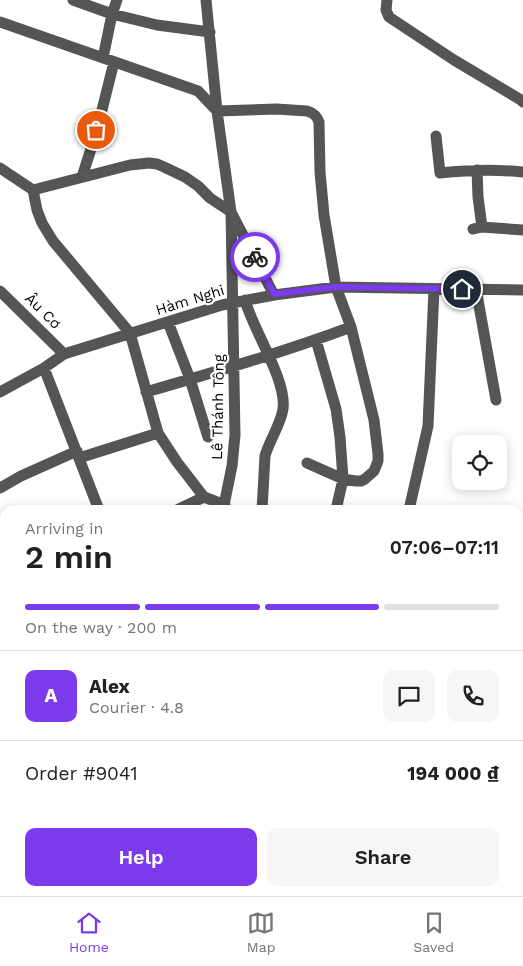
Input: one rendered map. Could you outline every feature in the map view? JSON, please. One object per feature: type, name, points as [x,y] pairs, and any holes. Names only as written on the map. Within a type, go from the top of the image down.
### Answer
[{"type":"street","points":[[73,0],[112,14],[157,25],[210,32]]},
{"type":"street","points":[[82,177],[96,130],[108,60],[112,14],[117,0]]},
{"type":"street","points":[[206,0],[217,111],[231,212],[274,294]]},
{"type":"street","points":[[387,0],[386,10],[389,17],[523,102]]},
{"type":"street","points":[[0,22],[198,91],[217,111],[276,109],[307,111],[312,112],[318,118],[324,215],[336,287],[351,327],[374,420],[378,462],[374,471],[365,479],[356,481],[343,479],[307,463]]},
{"type":"street","points":[[436,136],[440,173],[477,170],[523,172]]},
{"type":"street","points":[[32,190],[130,165],[157,164],[185,177],[210,198],[231,212]]},
{"type":"street","points":[[0,168],[32,190],[42,223],[53,241],[130,333],[158,433],[204,497],[220,505]]},
{"type":"street","points":[[477,170],[478,228],[523,230]]},
{"type":"street","name":"Lê Thánh Tông","points":[[224,505],[232,466],[235,435],[231,212]]},
{"type":"street","name":"Hàm Nghi","points":[[0,392],[44,368],[64,354],[232,302],[274,294],[336,287],[523,290]]},
{"type":"street","points":[[410,505],[428,426],[434,289]]},
{"type":"street","points":[[476,289],[496,400]]},
{"type":"street","name":"Âu Cơ","points":[[0,291],[64,354]]},
{"type":"street","points":[[245,300],[281,388],[283,409],[282,416],[265,456],[262,505]]},
{"type":"street","points":[[168,322],[190,379],[208,436]]},
{"type":"street","points":[[146,392],[268,356],[351,327]]},
{"type":"street","points":[[316,340],[336,410],[340,437],[343,479],[337,505]]},
{"type":"street","points":[[44,368],[96,505]]},
{"type":"street","points":[[0,488],[21,476],[78,455],[158,433]]},
{"type":"street","points":[[188,505],[204,497]]},
{"type":"way so far","points":[[96,130],[82,177],[117,168],[149,163],[157,164],[178,173],[231,212],[255,257]]},
{"type":"route","points":[[255,257],[274,294],[336,287],[462,289]]}]
